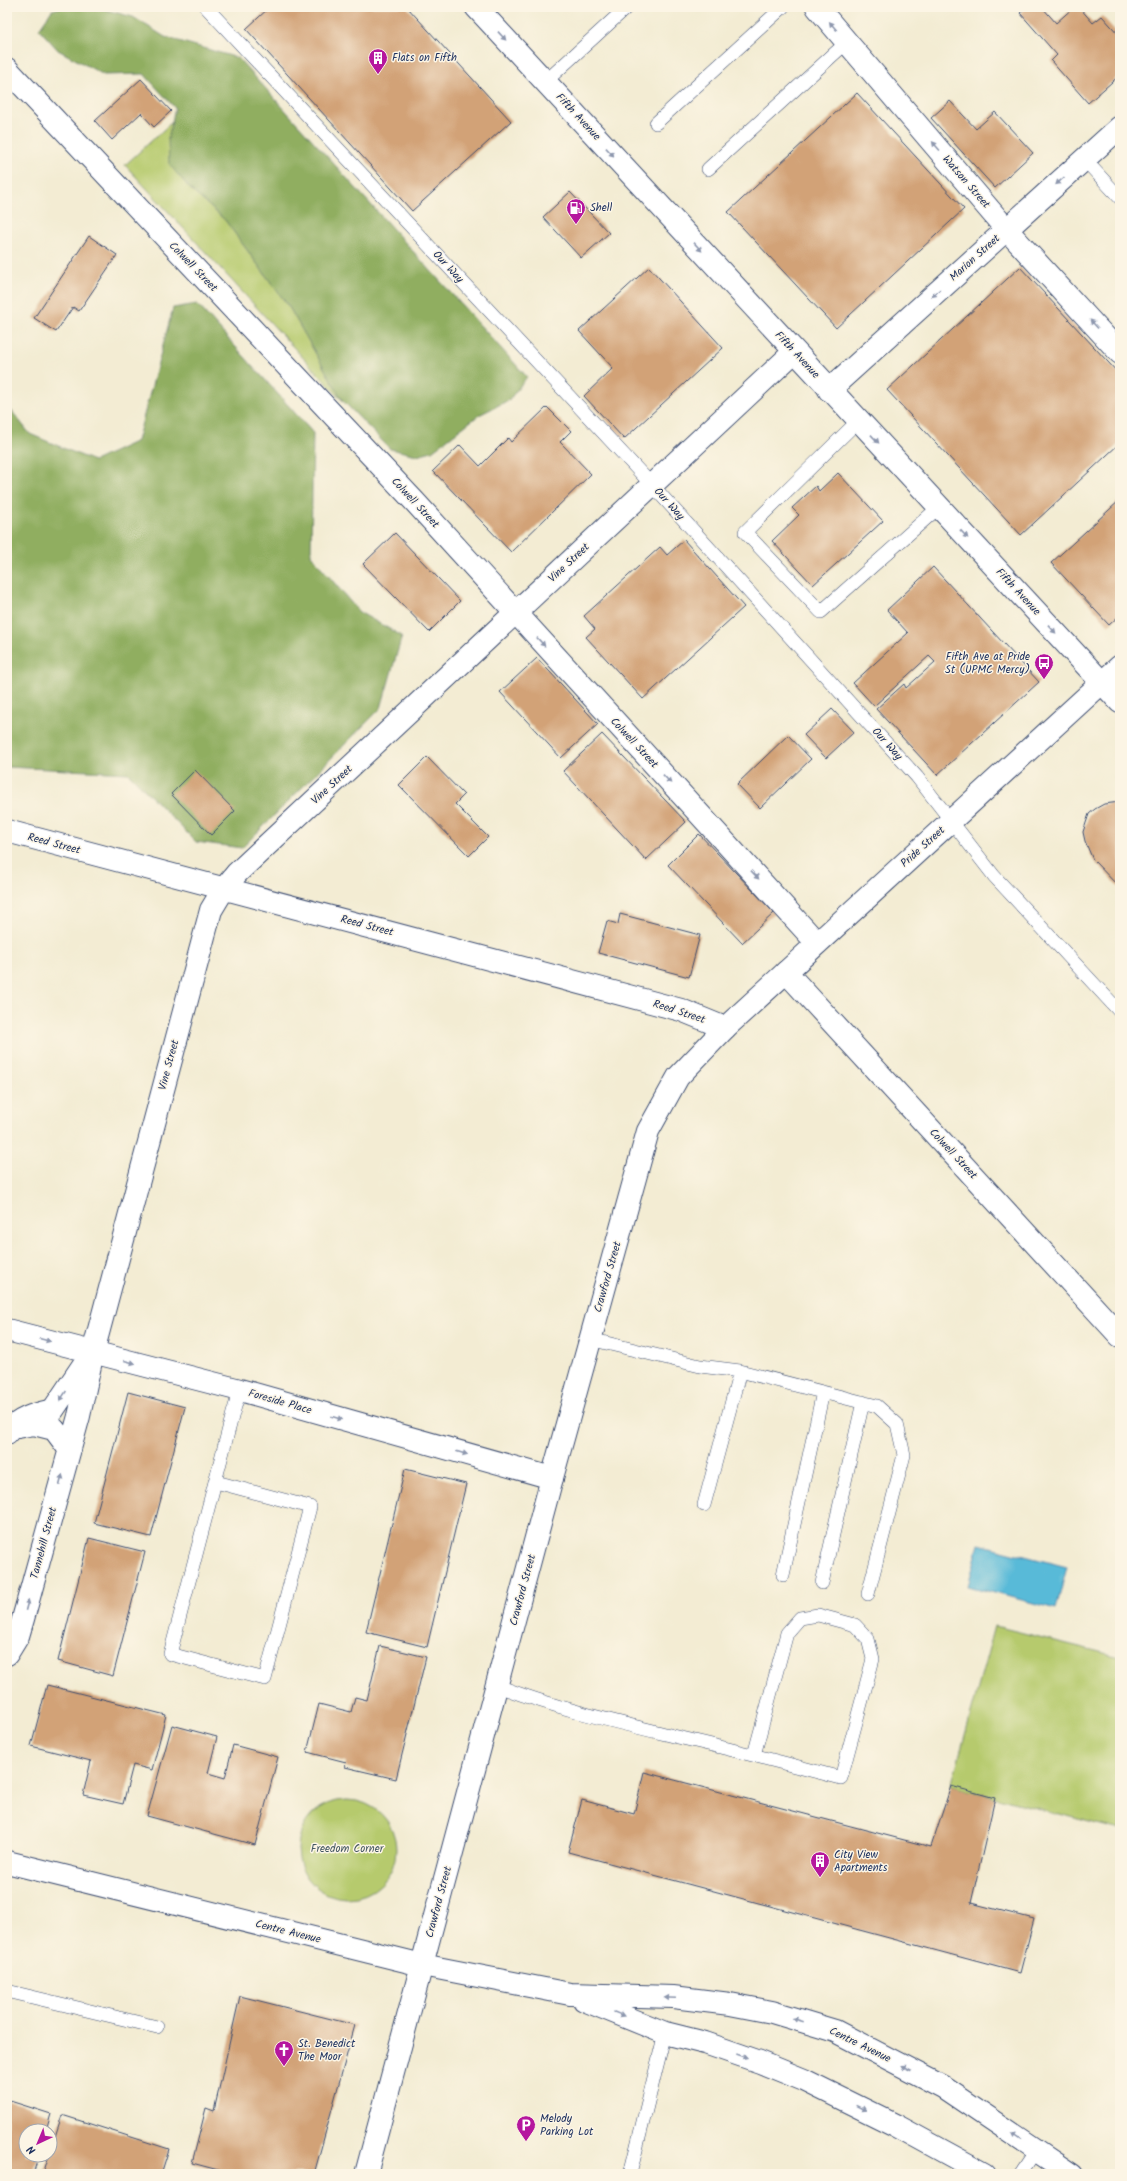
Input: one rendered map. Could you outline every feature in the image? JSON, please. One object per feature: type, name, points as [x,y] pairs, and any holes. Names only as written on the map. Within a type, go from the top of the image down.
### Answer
[{"type":"street","name":"Fifth Avenue","points":[[476,7],[794,352],[1120,702]]},
{"type":"street","name":"Watson Street","points":[[816,7],[1006,229],[1120,353]]},
{"type":"street","name":"Colwell Street","points":[[7,70],[335,417],[817,943]]},
{"type":"street","name":"Marion Street","points":[[830,390],[1120,127]]},
{"type":"street","name":"Vine Street","points":[[93,1352],[211,910],[223,890],[238,873],[794,352]]},
{"type":"street","name":"Pride Street","points":[[725,1028],[1120,666]]},
{"type":"street","name":"Reed Street","points":[[7,831],[223,890],[302,908],[681,1010],[725,1028]]},
{"type":"street","name":"Colwell Street","points":[[786,972],[1120,1336]]},
{"type":"street","name":"Crawford Street","points":[[366,2174],[498,1686],[552,1478],[648,1131],[678,1077],[725,1028]]},
{"type":"street","name":"Foreside Place","points":[[7,1330],[240,1390],[552,1478]]},
{"type":"street","points":[[9,1431],[32,1415],[53,1410],[93,1352]]},
{"type":"street","name":"Tannehill Street","points":[[11,1644],[79,1416],[93,1352]]},
{"type":"street","points":[[9,1431],[34,1424],[54,1428],[69,1449]]},
{"type":"street","name":"Centre Avenue","points":[[7,1862],[422,1965],[570,1994],[673,1998],[730,2004],[772,2012],[835,2031],[944,2087],[1072,2174]]},
{"type":"street","name":"Centre Avenue","points":[[570,1994],[665,2033],[719,2048],[804,2080],[897,2126],[984,2174]]},
{"type":"lane","name":"Our Way","points":[[206,7],[652,485],[917,777],[952,820],[994,876],[1120,1012]]},
{"type":"lane","points":[[545,82],[627,7]]},
{"type":"lane","points":[[656,123],[783,7]]},
{"type":"lane","points":[[708,169],[846,43]]},
{"type":"lane","points":[[1084,159],[1120,198]]},
{"type":"lane","points":[[858,421],[745,532],[821,612],[939,507]]},
{"type":"lane","points":[[590,1339],[700,1366],[740,1371],[863,1402],[877,1406],[897,1424],[904,1455],[868,1594]]},
{"type":"lane","points":[[704,1505],[740,1371]]},
{"type":"lane","points":[[216,1482],[310,1507],[265,1679],[170,1654],[240,1390]]},
{"type":"lane","points":[[783,1575],[823,1392]]},
{"type":"lane","points":[[822,1583],[863,1402]]},
{"type":"lane","points":[[498,1686],[545,1703],[841,1778],[874,1659],[868,1639],[855,1625],[818,1615],[800,1618],[787,1633],[754,1755]]},
{"type":"lane","points":[[7,1991],[157,2027]]},
{"type":"lane","points":[[630,2174],[665,2033]]},
{"type":"lane","points":[[1022,2174],[1038,2150]]},
{"type":"green space","points":[[63,7],[95,7],[133,17],[165,37],[238,58],[527,377],[509,400],[479,415],[432,451],[417,455],[390,449],[343,401],[289,307],[225,220],[191,190],[169,164],[168,139],[175,108],[144,74],[104,75],[58,50],[39,29],[52,10]]},
{"type":"green space","points":[[172,122],[168,139],[191,190],[225,220],[289,307],[343,401],[125,165]]},
{"type":"green space","points":[[197,304],[313,433],[311,555],[359,612],[402,636],[381,708],[242,848],[196,842],[128,773],[7,767],[7,405],[30,434],[94,461],[137,441],[173,308]]},
{"type":"green space","points":[[995,1626],[1120,1657],[1120,1830],[951,1786]]},
{"type":"green space","name":"Freedom Corner","points":[[347,1800],[366,1804],[382,1814],[392,1830],[396,1849],[392,1868],[382,1884],[366,1894],[347,1898],[328,1894],[312,1884],[302,1868],[298,1849],[302,1830],[312,1814],[328,1804]]},
{"type":"water","points":[[979,1544],[1067,1567],[1056,1609],[968,1586]]},
{"type":"building","name":"Flats on Fifth","points":[[270,7],[407,7],[511,121],[412,211],[246,29]]},
{"type":"building","points":[[1026,7],[1042,7],[1056,23],[1074,7],[1079,7],[1093,23],[1102,16],[1120,36],[1120,75],[1088,103],[1051,61],[1057,55],[1020,13]]},
{"type":"building","points":[[141,79],[171,111],[154,127],[141,113],[112,140],[95,121]]},
{"type":"building","points":[[857,93],[964,209],[836,328],[728,212]]},
{"type":"building","points":[[950,101],[976,129],[995,112],[1033,153],[995,188],[931,118]]},
{"type":"building","name":"Shell","points":[[570,192],[609,233],[581,258],[543,217]]},
{"type":"building","points":[[89,236],[117,255],[79,311],[73,307],[56,332],[34,318]]},
{"type":"building","points":[[649,267],[723,348],[624,439],[584,396],[613,368],[579,331]]},
{"type":"building","points":[[1020,267],[1120,375],[1120,443],[1021,535],[887,390]]},
{"type":"building","points":[[547,407],[571,431],[560,442],[591,474],[511,552],[433,471],[460,445],[480,466],[508,438],[511,442]]},
{"type":"building","points":[[838,473],[883,521],[813,585],[772,541],[799,515],[792,508],[816,486],[819,491]]},
{"type":"building","points":[[1120,500],[1120,615],[1109,625],[1051,563]]},
{"type":"building","points":[[395,533],[460,601],[429,632],[363,564]]},
{"type":"building","points":[[684,540],[744,607],[643,699],[586,637],[595,629],[584,616],[660,547],[667,555]]},
{"type":"building","points":[[933,567],[1039,682],[937,775],[876,709],[904,684],[906,688],[935,662],[929,656],[874,706],[853,683],[908,633],[887,610]]},
{"type":"building","points":[[537,658],[598,724],[561,758],[500,692]]},
{"type":"building","points":[[832,709],[854,732],[826,758],[804,735]]},
{"type":"building","points":[[602,734],[686,822],[646,860],[563,771]]},
{"type":"building","points":[[788,735],[811,759],[760,808],[737,784]]},
{"type":"building","points":[[427,757],[464,795],[455,804],[488,837],[469,856],[399,785]]},
{"type":"building","points":[[195,770],[235,811],[211,835],[171,794]]},
{"type":"building","points":[[1120,802],[1120,888],[1093,860],[1083,832],[1089,814],[1095,809],[1104,804]]},
{"type":"building","points":[[699,834],[774,913],[742,943],[668,865]]},
{"type":"building","points":[[620,914],[700,935],[689,977],[598,953],[607,921],[618,924]]},
{"type":"building","points":[[128,1392],[185,1407],[151,1537],[94,1523]]},
{"type":"building","points":[[405,1469],[466,1484],[427,1647],[366,1632]]},
{"type":"building","points":[[89,1538],[145,1552],[113,1676],[58,1661]]},
{"type":"building","points":[[380,1646],[426,1657],[396,1779],[345,1767],[346,1762],[307,1752],[319,1704],[351,1712],[355,1697],[367,1700]]},
{"type":"building","points":[[47,1685],[166,1715],[152,1770],[133,1765],[123,1804],[83,1795],[91,1761],[31,1746]]},
{"type":"building","points":[[172,1725],[217,1737],[208,1773],[225,1778],[233,1745],[278,1757],[255,1845],[147,1816]]},
{"type":"building","name":"City View Apartments","points":[[644,1772],[931,1847],[951,1786],[995,1798],[971,1903],[1034,1919],[1020,1973],[568,1852],[582,1800],[634,1814]]},
{"type":"building","name":"St. Benedict The Moor","points":[[240,1996],[355,2025],[314,2174],[221,2174],[222,2171],[192,2163],[206,2108],[214,2111]]},
{"type":"building","points":[[7,2100],[51,2114],[48,2123],[18,2123],[18,2163],[36,2163],[33,2174],[7,2174]]},
{"type":"building","points":[[62,2115],[169,2149],[161,2174],[43,2174],[47,2163],[58,2163],[58,2127]]},
{"type":"place","name":"Flats on Fifth","points":[[378,75]]},
{"type":"place","name":"Shell","points":[[576,225]]},
{"type":"place","name":"Fifth Ave at Pride St (UPMC Mercy)","points":[[1044,680]]},
{"type":"place","name":"City View Apartments","points":[[820,1878]]},
{"type":"place","name":"St. Benedict The Moor","points":[[284,2067]]},
{"type":"place","name":"Melody Parking Lot","points":[[526,2142]]}]
